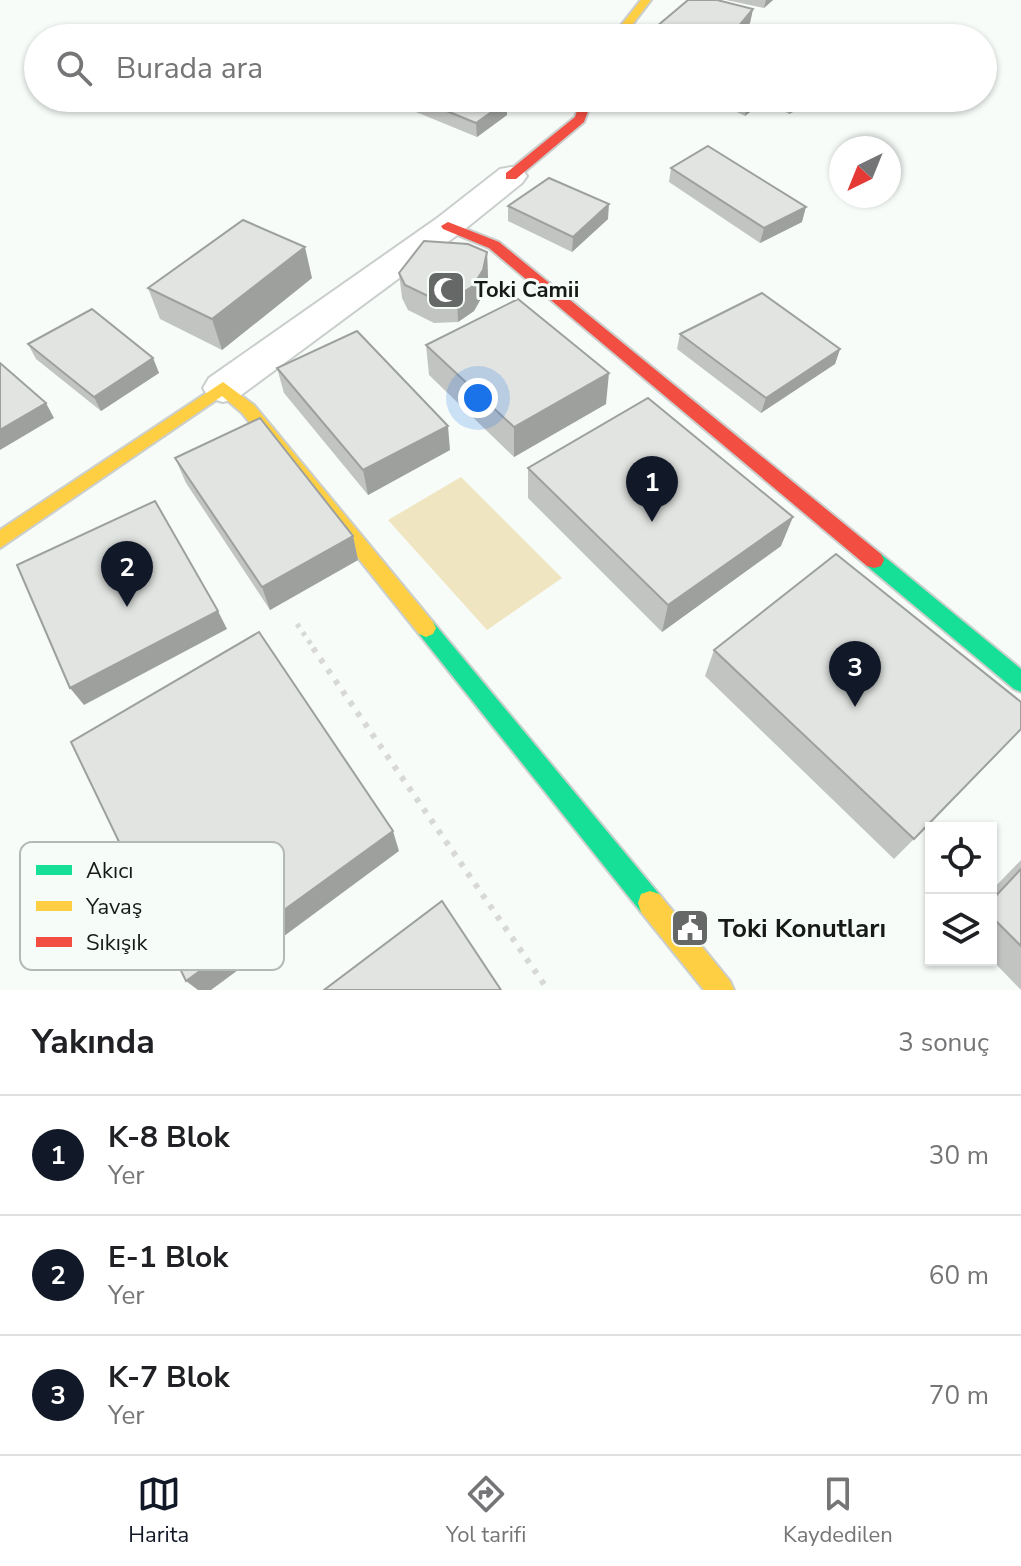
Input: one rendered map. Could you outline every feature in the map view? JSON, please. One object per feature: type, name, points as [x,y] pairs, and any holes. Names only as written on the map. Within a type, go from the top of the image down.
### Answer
[{"type":"street","points":[[627,24],[646,0]]},
{"type":"street","points":[[0,540],[223,388],[448,226],[580,119],[582,112]]},
{"type":"street","points":[[448,226],[494,245],[1021,682]]},
{"type":"street","points":[[223,388],[248,409],[721,990]]},
{"type":"path","points":[[297,624],[548,990]]},
{"type":"shaded area","points":[[461,477],[562,578],[487,630],[388,520]]},
{"type":"building","points":[[688,0],[717,0],[753,9],[741,24],[660,24]]},
{"type":"building","points":[[449,112],[492,112],[476,123]]},
{"type":"building","points":[[708,146],[806,207],[764,228],[671,168]]},
{"type":"building","points":[[549,178],[609,204],[573,237],[508,206]]},
{"type":"building","points":[[243,220],[305,247],[212,319],[148,288]]},
{"type":"building","points":[[424,241],[468,244],[487,252],[483,270],[473,286],[457,296],[432,298],[405,285],[399,273]]},
{"type":"building","points":[[762,293],[840,349],[766,398],[680,334]]},
{"type":"building","points":[[518,299],[609,373],[514,427],[426,345]]},
{"type":"building","points":[[92,309],[153,358],[94,397],[28,344]]},
{"type":"building","points":[[357,331],[448,426],[363,470],[277,368]]},
{"type":"building","points":[[0,363],[46,403],[0,430]]},
{"type":"building","points":[[648,398],[793,517],[668,605],[528,468]]},
{"type":"building","points":[[260,418],[353,536],[262,587],[175,458]]},
{"type":"building","points":[[155,501],[218,611],[70,688],[17,565]]},
{"type":"building","points":[[836,554],[1021,702],[1021,729],[931,822],[925,822],[925,828],[914,839],[714,650]]},
{"type":"building","points":[[259,632],[393,831],[284,910],[284,842],[119,842],[71,742]]},
{"type":"building","points":[[1021,869],[1021,946],[997,922],[997,895]]},
{"type":"building","points":[[442,901],[501,990],[324,990]]},
{"type":"building","points":[[181,970],[201,970],[186,981]]},
{"type":"traffic: fast","points":[[874,560],[1021,682]]},
{"type":"traffic: fast","points":[[426,628],[650,903]]},
{"type":"traffic: slow","points":[[627,24],[646,0]]},
{"type":"traffic: slow","points":[[0,540],[223,388],[248,409],[426,628]]},
{"type":"traffic: slow","points":[[650,903],[721,990]]},
{"type":"traffic: jam","points":[[511,176],[580,119],[582,112]]},
{"type":"traffic: jam","points":[[448,226],[494,245],[874,560]]},
{"type":"place","name":"Toki Camii","points":[[446,290]]},
{"type":"place","name":"K-8 Blok","points":[[652,522]]},
{"type":"place","name":"E-1 Blok","points":[[127,607]]},
{"type":"place","name":"K-7 Blok","points":[[855,707]]},
{"type":"place","name":"Toki Konutları","points":[[690,928]]}]
